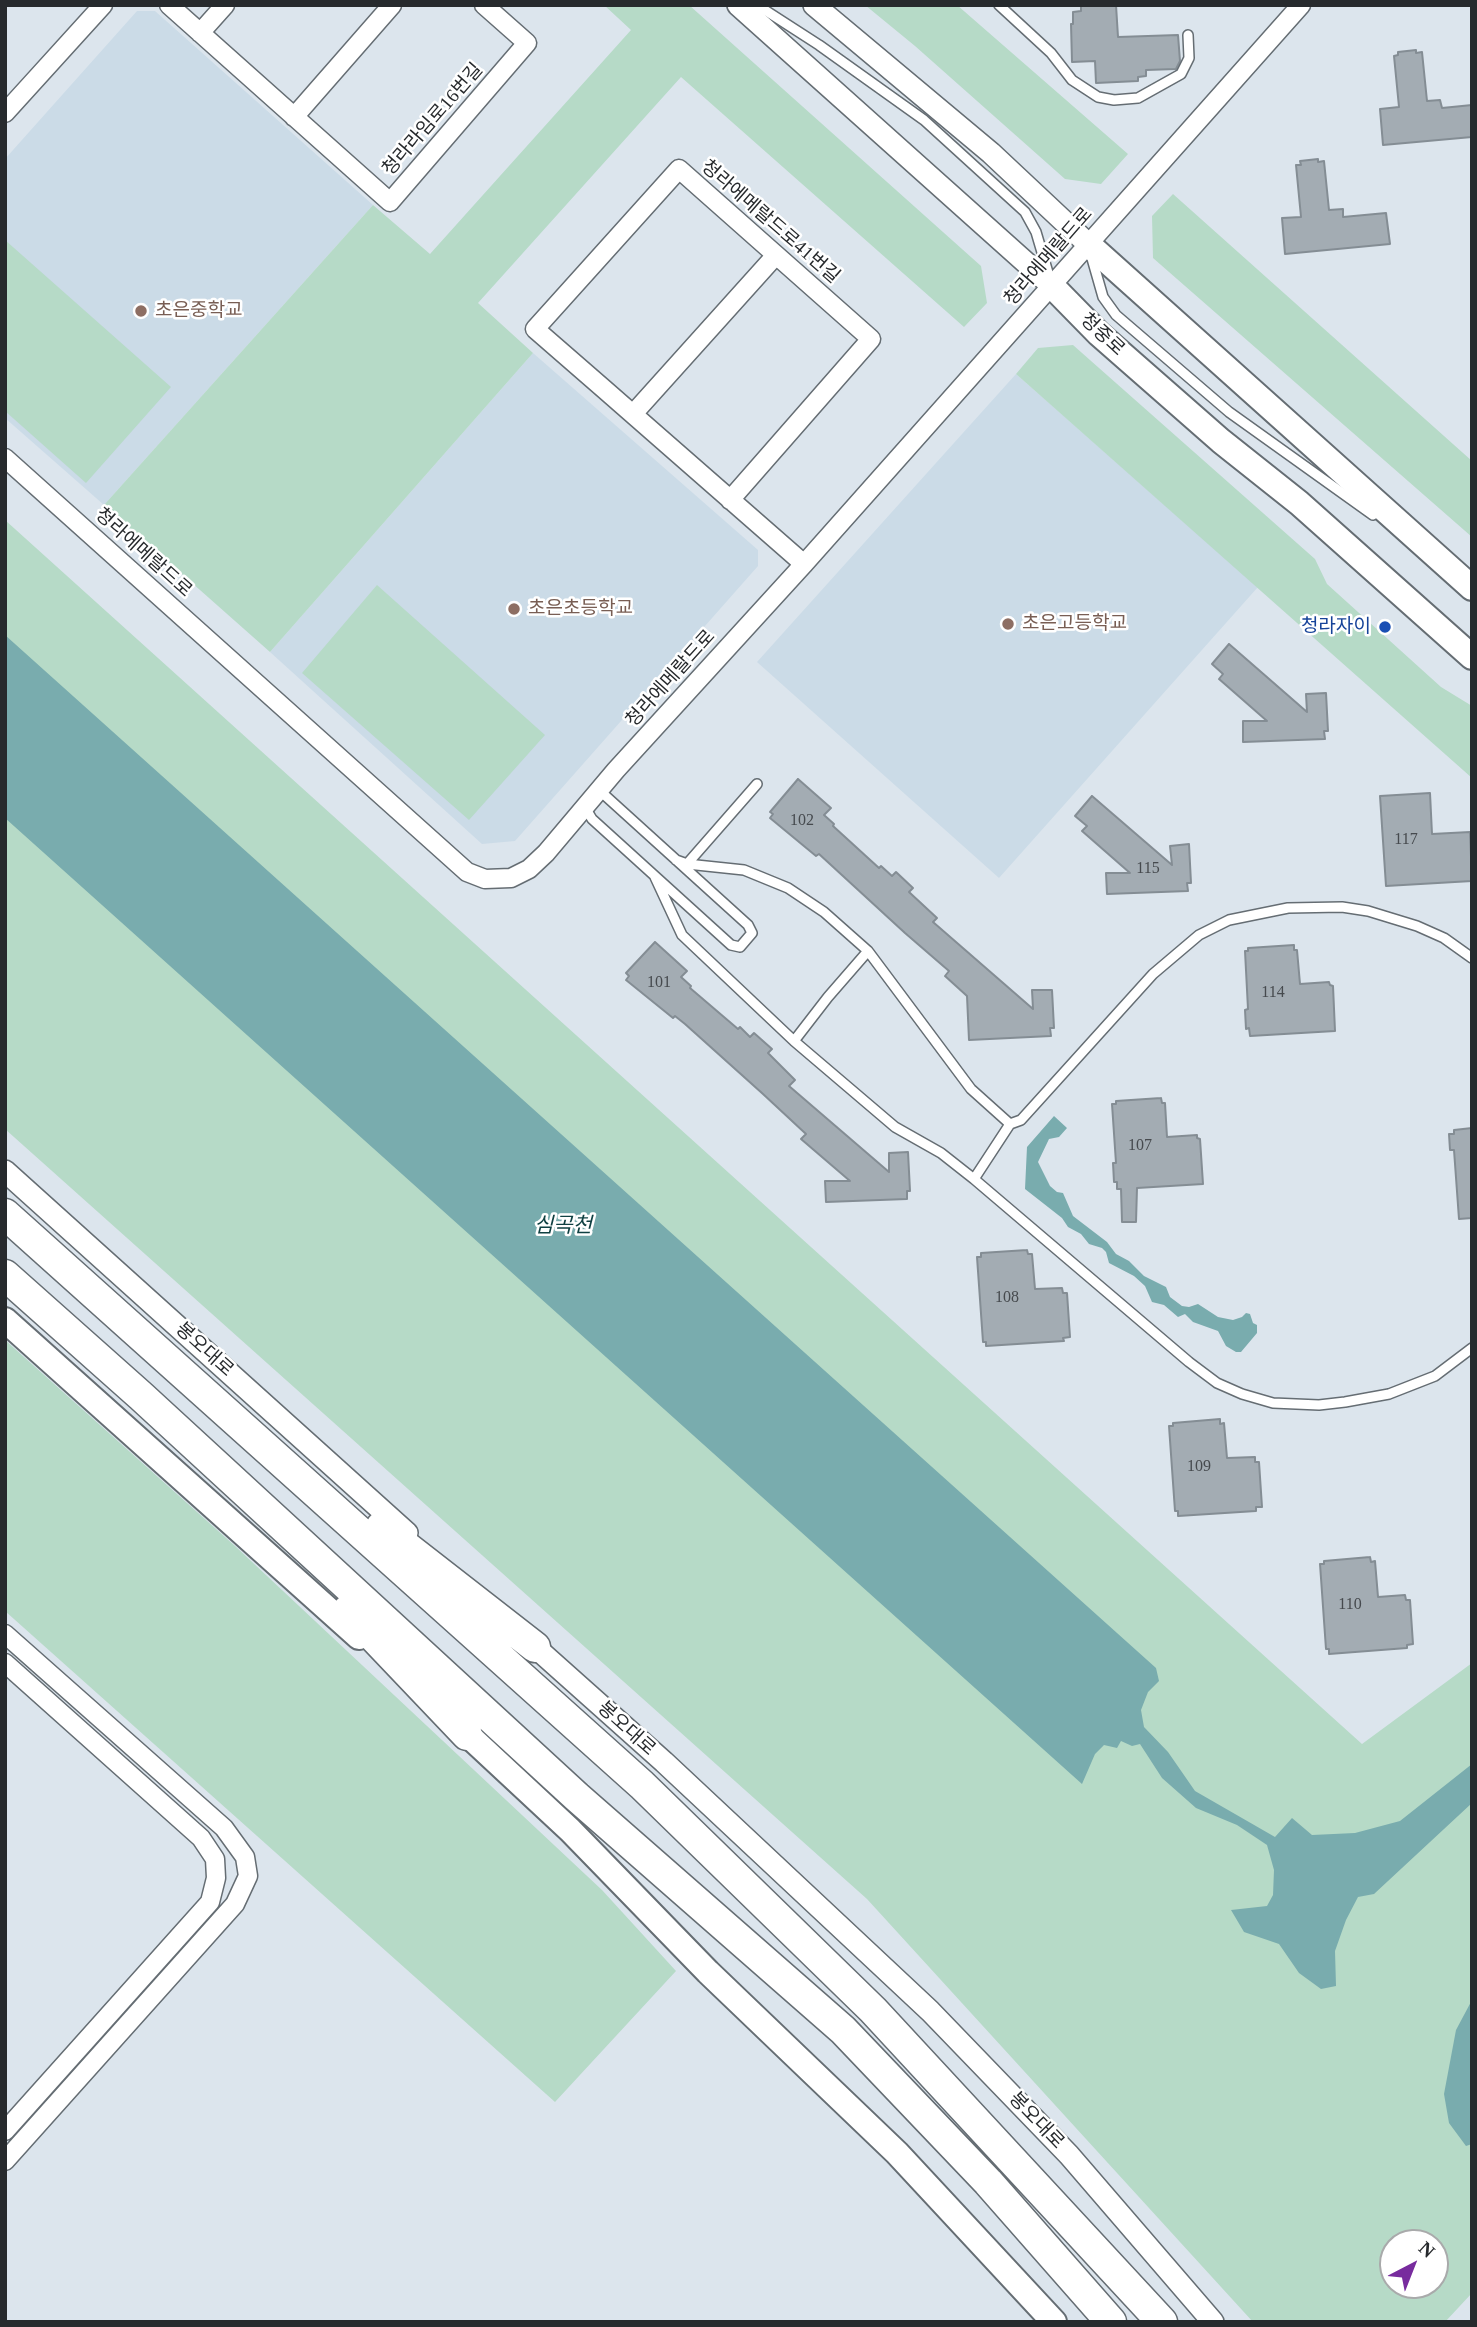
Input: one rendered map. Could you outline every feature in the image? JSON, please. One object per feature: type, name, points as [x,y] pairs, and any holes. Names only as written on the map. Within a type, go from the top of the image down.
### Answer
[{"type":"highway","points":[[5,1202],[97,1296]]},
{"type":"highway","name":"봉오대로","points":[[5,1214],[642,1785],[873,2010],[1161,2322]]},
{"type":"highway","points":[[5,1275],[141,1396],[577,1797],[843,2030],[989,2182],[1111,2322]]},
{"type":"highway","points":[[5,1281],[63,1327]]},
{"type":"highway","points":[[172,1364],[535,1647]]},
{"type":"highway","points":[[141,1396],[467,1735]]},
{"type":"main road","points":[[1088,244],[1472,588]]},
{"type":"main road","name":"청중로","points":[[1052,286],[1099,334],[1221,441],[1299,503],[1472,657]]},
{"type":"main road","points":[[5,1320],[570,1830],[708,1972],[897,2153],[1054,2322]]},
{"type":"street","points":[[5,113],[103,5]]},
{"type":"street","name":"청라라임로16번길","points":[[169,5],[390,202],[527,43],[484,5]]},
{"type":"street","points":[[200,33],[225,5]]},
{"type":"street","points":[[294,117],[392,5]]},
{"type":"street","name":"청중로","points":[[738,5],[1052,286]]},
{"type":"street","points":[[814,5],[981,144],[1088,244]]},
{"type":"street","name":"청라에메랄드로","points":[[5,458],[467,872],[485,879],[510,878],[529,869],[586,809],[598,790],[1301,5]]},
{"type":"street","name":"청라에메랄드로41번길","points":[[730,500],[871,339],[679,169],[536,329],[633,414],[730,500],[803,564]]},
{"type":"street","points":[[633,414],[776,255]]},
{"type":"street","name":"봉오대로","points":[[5,1171],[664,1762],[930,2011],[1069,2155],[1213,2322]]},
{"type":"street","points":[[5,1634],[224,1828],[246,1857],[248,1877],[235,1904],[5,2161]]},
{"type":"street","points":[[5,1663],[201,1838],[215,1859],[216,1878],[210,1902],[5,2131]]},
{"type":"lane","points":[[757,5],[819,45],[924,120],[1025,212],[1036,232],[1052,286]]},
{"type":"lane","points":[[999,5],[1051,53],[1072,79],[1098,97],[1114,100],[1138,99],[1181,74],[1189,58],[1188,35]]},
{"type":"lane","points":[[687,864],[757,784]]},
{"type":"lane","points":[[586,809],[592,819],[731,945],[740,947],[752,933],[748,925],[598,790]]},
{"type":"lane","points":[[676,860],[687,864],[744,870],[788,888],[824,912],[868,951],[971,1089],[1010,1124]]},
{"type":"lane","points":[[655,877],[682,935],[794,1041],[895,1127],[941,1153],[974,1179],[1217,1383],[1273,1403],[1319,1405],[1373,1398],[1435,1376],[1472,1348]]},
{"type":"lane","points":[[974,1179],[1010,1124],[1021,1120],[1153,974],[1199,935],[1229,920],[1288,908],[1355,909],[1417,926],[1444,938],[1472,958]]},
{"type":"lane","points":[[794,1041],[868,951]]},
{"type":"shaded area","name":"초은중학교","points":[[137,11],[155,11],[373,205],[104,505],[5,418],[5,159]]},
{"type":"shaded area","name":"초은초등학교","points":[[533,353],[758,550],[758,566],[515,841],[482,844],[270,652]]},
{"type":"shaded area","name":"초은고등학교","points":[[1016,374],[1258,587],[999,878],[757,662]]},
{"type":"green space","points":[[604,5],[689,5],[981,266],[987,303],[964,327],[681,77],[478,303],[533,353],[270,652],[104,505],[373,205],[430,254],[631,30]]},
{"type":"green space","points":[[865,5],[957,5],[1128,154],[1101,184],[1065,179]]},
{"type":"green space","points":[[1173,194],[1472,461],[1472,537],[1153,258],[1152,216]]},
{"type":"green space","points":[[5,240],[171,387],[86,483],[5,411]]},
{"type":"green space","points":[[1073,345],[1315,559],[1327,584],[1441,687],[1472,706],[1472,778],[1016,374],[1038,348]]},
{"type":"green space","points":[[5,520],[1362,1744],[1472,1663],[1472,2293],[1445,2322],[1253,2322],[867,1899],[5,1129]]},
{"type":"green space","points":[[377,585],[545,735],[469,820],[302,673]]},
{"type":"green space","points":[[5,1340],[235,1546],[602,1890],[676,1971],[555,2102],[5,1611]]},
{"type":"water","name":"심곡천","points":[[5,635],[1156,1668],[1159,1681],[1148,1692],[1141,1710],[1144,1727],[1168,1752],[1195,1791],[1275,1837],[1292,1818],[1312,1835],[1355,1833],[1400,1821],[1472,1764],[1472,1803],[1374,1894],[1358,1897],[1335,1951],[1336,1986],[1321,1989],[1299,1973],[1279,1944],[1244,1932],[1231,1910],[1267,1906],[1273,1895],[1274,1870],[1267,1845],[1237,1825],[1196,1808],[1162,1778],[1140,1744],[1132,1746],[1121,1741],[1117,1748],[1104,1745],[1095,1754],[1082,1784],[5,818]]},
{"type":"water","points":[[1054,1116],[1067,1128],[1059,1137],[1049,1139],[1038,1162],[1050,1186],[1063,1193],[1073,1216],[1144,1276],[1166,1287],[1170,1297],[1182,1306],[1198,1304],[1218,1317],[1233,1320],[1246,1313],[1250,1314],[1253,1323],[1257,1325],[1257,1333],[1241,1352],[1226,1346],[1218,1331],[1193,1322],[1185,1314],[1178,1317],[1164,1305],[1152,1302],[1145,1286],[1134,1276],[1109,1263],[1102,1248],[1089,1244],[1081,1234],[1068,1227],[1062,1218],[1025,1189],[1027,1147]]},
{"type":"water","points":[[1472,2000],[1472,2144],[1466,2146],[1449,2123],[1444,2094],[1456,2030]]},
{"type":"building","points":[[1081,5],[1116,5],[1118,37],[1178,35],[1180,61],[1176,69],[1146,70],[1146,76],[1138,77],[1138,81],[1096,83],[1095,61],[1072,62],[1071,24],[1073,12],[1081,11]]},
{"type":"building","points":[[1416,50],[1416,53],[1422,52],[1427,101],[1440,100],[1442,108],[1472,105],[1472,137],[1383,145],[1380,109],[1399,107],[1394,56],[1398,55],[1398,52]]},
{"type":"building","points":[[1318,159],[1318,162],[1324,161],[1329,210],[1343,209],[1343,217],[1386,213],[1390,244],[1285,254],[1282,218],[1301,217],[1296,165],[1301,165],[1300,161]]},
{"type":"building","points":[[1229,644],[1307,712],[1306,694],[1326,693],[1328,731],[1324,731],[1325,739],[1243,742],[1243,721],[1267,721],[1219,679],[1223,674],[1212,664]]},
{"type":"building","points":[[798,779],[831,808],[824,815],[833,826],[879,868],[881,866],[892,876],[896,872],[913,888],[909,892],[937,918],[933,922],[1033,1009],[1032,990],[1052,990],[1054,1028],[1050,1028],[1051,1036],[969,1040],[967,996],[945,976],[949,971],[819,854],[816,856],[770,818],[773,814],[770,812]]},
{"type":"building","points":[[1430,793],[1432,834],[1470,832],[1472,881],[1386,886],[1380,796]]},
{"type":"building","points":[[1092,796],[1172,865],[1170,846],[1189,844],[1191,883],[1187,883],[1188,891],[1107,894],[1106,873],[1130,873],[1082,831],[1087,826],[1075,816]]},
{"type":"building","points":[[655,942],[687,971],[681,977],[690,988],[738,1029],[740,1027],[750,1037],[754,1033],[772,1049],[768,1053],[795,1080],[789,1086],[889,1172],[889,1153],[908,1152],[910,1191],[907,1191],[907,1199],[826,1202],[825,1181],[850,1181],[801,1139],[806,1134],[685,1024],[675,1016],[673,1018],[626,980],[629,976],[626,973]]},
{"type":"building","points":[[1294,945],[1294,950],[1297,950],[1300,984],[1329,982],[1333,986],[1335,1031],[1250,1036],[1249,1028],[1246,1029],[1245,1010],[1248,1009],[1245,951],[1248,951],[1248,948]]},
{"type":"building","points":[[1161,1098],[1162,1103],[1165,1103],[1167,1137],[1197,1135],[1200,1139],[1203,1184],[1137,1188],[1136,1222],[1122,1222],[1121,1189],[1117,1189],[1117,1182],[1114,1182],[1113,1163],[1116,1163],[1112,1104],[1116,1104],[1116,1101]]},
{"type":"building","points":[[1472,1128],[1472,1218],[1459,1219],[1454,1150],[1450,1150],[1449,1134],[1454,1134],[1454,1130]]},
{"type":"building","points":[[1027,1250],[1028,1254],[1032,1254],[1035,1289],[1062,1288],[1063,1293],[1067,1293],[1070,1337],[1063,1338],[1064,1341],[986,1346],[986,1342],[983,1342],[977,1257],[981,1257],[981,1253]]},
{"type":"building","points":[[1220,1419],[1220,1424],[1224,1423],[1227,1458],[1255,1457],[1255,1462],[1259,1462],[1262,1507],[1256,1507],[1256,1511],[1178,1516],[1178,1511],[1175,1511],[1169,1426],[1173,1426],[1173,1423]]},
{"type":"building","points":[[1370,1557],[1371,1562],[1375,1561],[1378,1597],[1405,1595],[1406,1600],[1410,1600],[1413,1644],[1407,1645],[1407,1648],[1329,1654],[1329,1649],[1326,1649],[1320,1564],[1324,1564],[1324,1561]]},
{"type":"place","name":"초은중학교","points":[[141,311]]},
{"type":"place","name":"초은초등학교","points":[[514,609]]},
{"type":"place","name":"초은고등학교","points":[[1008,624]]},
{"type":"place","name":"청라자이","points":[[1385,627]]}]
